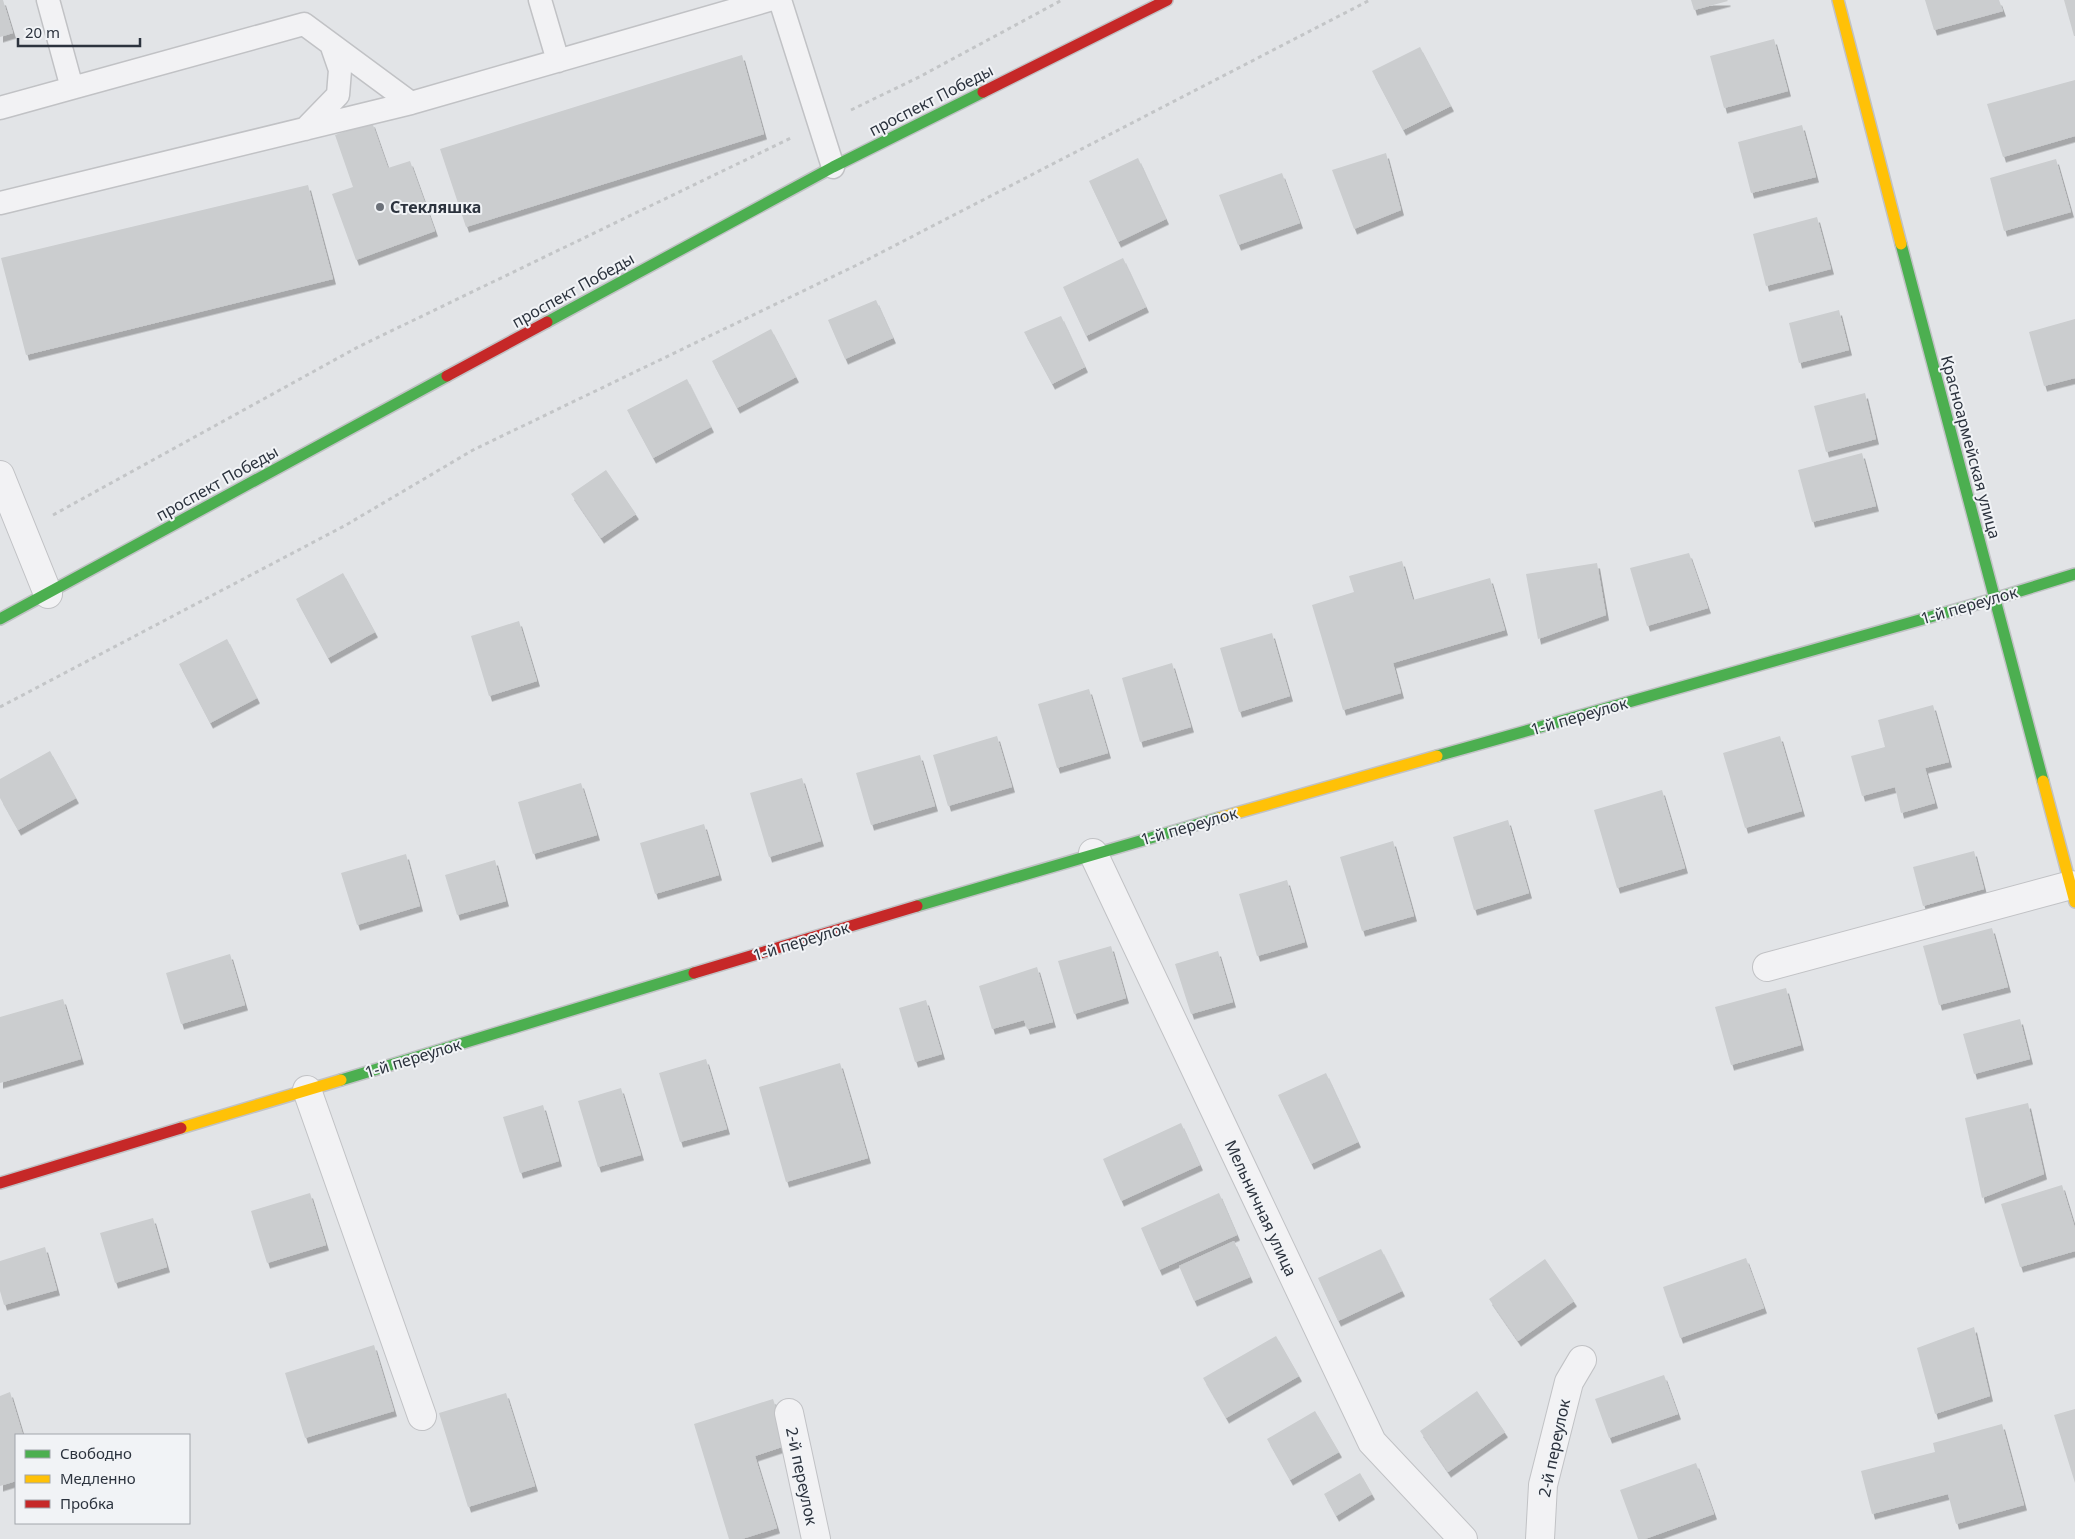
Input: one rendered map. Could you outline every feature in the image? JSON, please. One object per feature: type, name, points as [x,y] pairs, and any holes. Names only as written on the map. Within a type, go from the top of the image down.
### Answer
[{"type":"street","name":"проспект Победы","points":[[0,619],[833,167],[1167,0]]},
{"type":"street","name":"Красноармейская улица","points":[[1838,0],[1994,599],[2073,893]]},
{"type":"street","points":[[0,475],[48,594]]},
{"type":"street","name":"1-й переулок","points":[[0,1182],[1093,853],[1994,599],[2075,574]]},
{"type":"street","name":"Мельничная улица","points":[[1093,853],[1372,1442],[1463,1539]]},
{"type":"street","points":[[1767,967],[2073,893]]},
{"type":"street","points":[[307,1090],[422,1416]]},
{"type":"street","name":"2-й переулок","points":[[1540,1539],[1543,1485],[1569,1382],[1582,1360]]},
{"type":"street","name":"2-й переулок","points":[[789,1413],[816,1539]]},
{"type":"lane","points":[[48,0],[72,88]]},
{"type":"lane","points":[[540,0],[558,61]]},
{"type":"lane","points":[[0,203],[411,104],[769,0]]},
{"type":"lane","points":[[780,0],[833,167]]},
{"type":"lane","points":[[0,108],[304,24],[411,104]]},
{"type":"lane","points":[[304,129],[338,95],[340,70],[331,44]]},
{"type":"path","points":[[23,532],[358,347],[922,76],[1062,0]]},
{"type":"path","points":[[0,707],[346,525],[473,450],[859,264],[1370,0]]},
{"type":"building","points":[[0,0],[3,0],[13,33],[0,37]]},
{"type":"building","points":[[1691,0],[1727,0],[1728,1],[1694,10]]},
{"type":"building","points":[[1925,0],[1999,0],[2003,11],[1934,30]]},
{"type":"building","points":[[2064,0],[2075,0],[2075,36],[2074,36]]},
{"type":"building","points":[[1774,39],[1788,91],[1724,108],[1710,56]]},
{"type":"building","points":[[1420,47],[1451,106],[1403,130],[1372,71]]},
{"type":"building","points":[[742,55],[764,134],[466,227],[440,149]]},
{"type":"building","points":[[2075,80],[2075,136],[2003,157],[1987,104]]},
{"type":"building","points":[[372,122],[388,168],[410,161],[435,231],[356,260],[332,194],[353,187],[335,135]]},
{"type":"building","points":[[1802,125],[1816,177],[1751,193],[1738,142]]},
{"type":"building","points":[[1386,153],[1401,210],[1354,229],[1332,170]]},
{"type":"building","points":[[1138,158],[1166,219],[1118,242],[1089,181]]},
{"type":"building","points":[[2056,159],[2071,212],[2004,231],[1990,178]]},
{"type":"building","points":[[1282,173],[1300,223],[1238,245],[1219,195]]},
{"type":"building","points":[[308,185],[333,279],[26,355],[1,258]]},
{"type":"building","points":[[1817,217],[1831,269],[1766,286],[1753,234]]},
{"type":"building","points":[[1123,258],[1146,307],[1086,336],[1063,287]]},
{"type":"building","points":[[876,300],[893,338],[845,359],[828,320]]},
{"type":"building","points":[[1839,310],[1849,350],[1799,363],[1789,323]]},
{"type":"building","points":[[1061,316],[1085,367],[1052,384],[1024,332]]},
{"type":"building","points":[[2075,319],[2075,378],[2044,386],[2029,332]]},
{"type":"building","points":[[771,329],[796,377],[737,408],[712,361]]},
{"type":"building","points":[[687,379],[711,427],[653,458],[627,410]]},
{"type":"building","points":[[1865,393],[1876,439],[1826,452],[1814,406]]},
{"type":"building","points":[[1862,453],[1876,506],[1812,522],[1798,470]]},
{"type":"building","points":[[606,470],[636,514],[601,538],[571,494]]},
{"type":"building","points":[[1689,553],[1708,608],[1647,626],[1630,568]]},
{"type":"building","points":[[1402,561],[1413,600],[1490,578],[1505,630],[1393,663],[1401,693],[1343,710],[1312,605],[1354,592],[1349,576]]},
{"type":"building","points":[[1597,563],[1606,615],[1538,639],[1526,574]]},
{"type":"building","points":[[343,573],[375,632],[328,658],[296,599]]},
{"type":"building","points":[[519,621],[537,681],[489,696],[471,636]]},
{"type":"building","points":[[1272,633],[1290,696],[1239,712],[1220,648]]},
{"type":"building","points":[[227,639],[257,698],[210,723],[179,664]]},
{"type":"building","points":[[1172,663],[1191,727],[1140,742],[1122,678]]},
{"type":"building","points":[[1089,689],[1108,753],[1057,768],[1038,704]]},
{"type":"building","points":[[1933,705],[1949,762],[1925,768],[1935,803],[1901,813],[1895,787],[1862,796],[1851,756],[1885,747],[1878,720]]},
{"type":"building","points":[[997,736],[1012,787],[948,806],[933,755]]},
{"type":"building","points":[[1780,736],[1802,811],[1745,828],[1723,753]]},
{"type":"building","points":[[50,751],[76,798],[18,830],[0,798],[0,779]]},
{"type":"building","points":[[920,755],[935,806],[871,825],[856,773]]},
{"type":"building","points":[[802,778],[821,841],[769,857],[750,793]]},
{"type":"building","points":[[581,783],[597,835],[533,854],[518,802]]},
{"type":"building","points":[[1662,790],[1685,868],[1617,888],[1594,810]]},
{"type":"building","points":[[1508,820],[1529,893],[1474,910],[1453,837]]},
{"type":"building","points":[[704,824],[719,875],[655,894],[640,843]]},
{"type":"building","points":[[1393,841],[1414,916],[1362,931],[1340,857]]},
{"type":"building","points":[[1974,851],[1984,889],[1923,906],[1913,867]]},
{"type":"building","points":[[406,854],[420,906],[357,925],[341,873]]},
{"type":"building","points":[[495,860],[506,901],[457,915],[445,875]]},
{"type":"building","points":[[1287,880],[1305,942],[1257,956],[1239,894]]},
{"type":"building","points":[[1992,928],[2008,987],[1939,1005],[1923,946]]},
{"type":"building","points":[[1111,946],[1126,998],[1074,1014],[1058,961]]},
{"type":"building","points":[[1218,951],[1233,1002],[1191,1014],[1175,964]]},
{"type":"building","points":[[230,954],[245,1005],[181,1024],[166,973]]},
{"type":"building","points":[[1037,967],[1053,1022],[1027,1029],[1024,1020],[992,1029],[979,986]]},
{"type":"building","points":[[1786,988],[1801,1045],[1731,1065],[1715,1007]]},
{"type":"building","points":[[63,999],[81,1059],[0,1083],[0,1017]]},
{"type":"building","points":[[926,1000],[942,1054],[915,1062],[899,1008]]},
{"type":"building","points":[[2020,1019],[2030,1059],[1974,1074],[1963,1034]]},
{"type":"building","points":[[706,1059],[727,1129],[680,1142],[659,1073]]},
{"type":"building","points":[[840,1063],[868,1158],[786,1182],[759,1087]]},
{"type":"building","points":[[1326,1073],[1358,1142],[1311,1164],[1278,1095]]},
{"type":"building","points":[[621,1088],[641,1155],[598,1167],[578,1101]]},
{"type":"building","points":[[2028,1103],[2044,1174],[1982,1198],[1965,1118]]},
{"type":"building","points":[[543,1105],[559,1161],[520,1173],[503,1117]]},
{"type":"building","points":[[1181,1123],[1200,1165],[1121,1201],[1103,1159]]},
{"type":"building","points":[[2062,1185],[2075,1228],[2075,1251],[2020,1267],[2001,1204]]},
{"type":"building","points":[[310,1193],[326,1245],[267,1263],[251,1211]]},
{"type":"building","points":[[1219,1193],[1237,1235],[1159,1270],[1141,1228]]},
{"type":"building","points":[[153,1218],[167,1267],[115,1283],[100,1233]]},
{"type":"building","points":[[1234,1241],[1250,1277],[1194,1301],[1179,1266]]},
{"type":"building","points":[[45,1247],[57,1290],[4,1305],[0,1291],[0,1261]]},
{"type":"building","points":[[1381,1249],[1402,1291],[1338,1321],[1318,1278]]},
{"type":"building","points":[[1746,1258],[1764,1308],[1680,1338],[1663,1287]]},
{"type":"building","points":[[1545,1259],[1574,1301],[1518,1341],[1489,1299]]},
{"type":"building","points":[[1974,1327],[1990,1396],[1935,1414],[1917,1348]]},
{"type":"building","points":[[1276,1336],[1299,1376],[1226,1418],[1203,1378]]},
{"type":"building","points":[[374,1345],[394,1411],[305,1438],[285,1373]]},
{"type":"building","points":[[1664,1375],[1678,1414],[1609,1438],[1595,1399]]},
{"type":"building","points":[[1477,1391],[1505,1432],[1448,1472],[1420,1431]]},
{"type":"building","points":[[10,1392],[23,1434],[15,1434],[15,1481],[0,1486],[0,1396]]},
{"type":"building","points":[[506,1393],[535,1486],[468,1507],[439,1413]]},
{"type":"building","points":[[773,1399],[788,1445],[755,1456],[777,1528],[742,1539],[729,1539],[694,1424]]},
{"type":"building","points":[[2075,1409],[2075,1483],[2054,1415]]},
{"type":"building","points":[[1315,1411],[1339,1452],[1290,1480],[1267,1439]]},
{"type":"building","points":[[2002,1424],[2024,1505],[1956,1524],[1948,1494],[1872,1514],[1861,1471],[1935,1452],[1933,1443]]},
{"type":"building","points":[[1696,1463],[1714,1514],[1645,1539],[1638,1539],[1620,1490]]},
{"type":"building","points":[[1360,1473],[1372,1494],[1336,1516],[1324,1494]]},
{"type":"traffic: fast","points":[[547,322],[833,167],[983,92]]},
{"type":"traffic: fast","points":[[1901,244],[2043,781]]},
{"type":"traffic: fast","points":[[0,619],[447,376]]},
{"type":"traffic: fast","points":[[1437,756],[1994,599],[2075,574]]},
{"type":"traffic: fast","points":[[917,906],[1219,818]]},
{"type":"traffic: fast","points":[[341,1080],[694,973]]},
{"type":"traffic: slow","points":[[1838,0],[1901,244]]},
{"type":"traffic: slow","points":[[1219,818],[1437,756]]},
{"type":"traffic: slow","points":[[2043,781],[2075,902]]},
{"type":"traffic: slow","points":[[181,1128],[341,1080]]},
{"type":"traffic: jam","points":[[983,92],[1167,0]]},
{"type":"traffic: jam","points":[[447,376],[547,322]]},
{"type":"traffic: jam","points":[[694,973],[917,906]]},
{"type":"traffic: jam","points":[[0,1183],[181,1128]]},
{"type":"place","name":"Стекляшка","points":[[380,207]]}]
